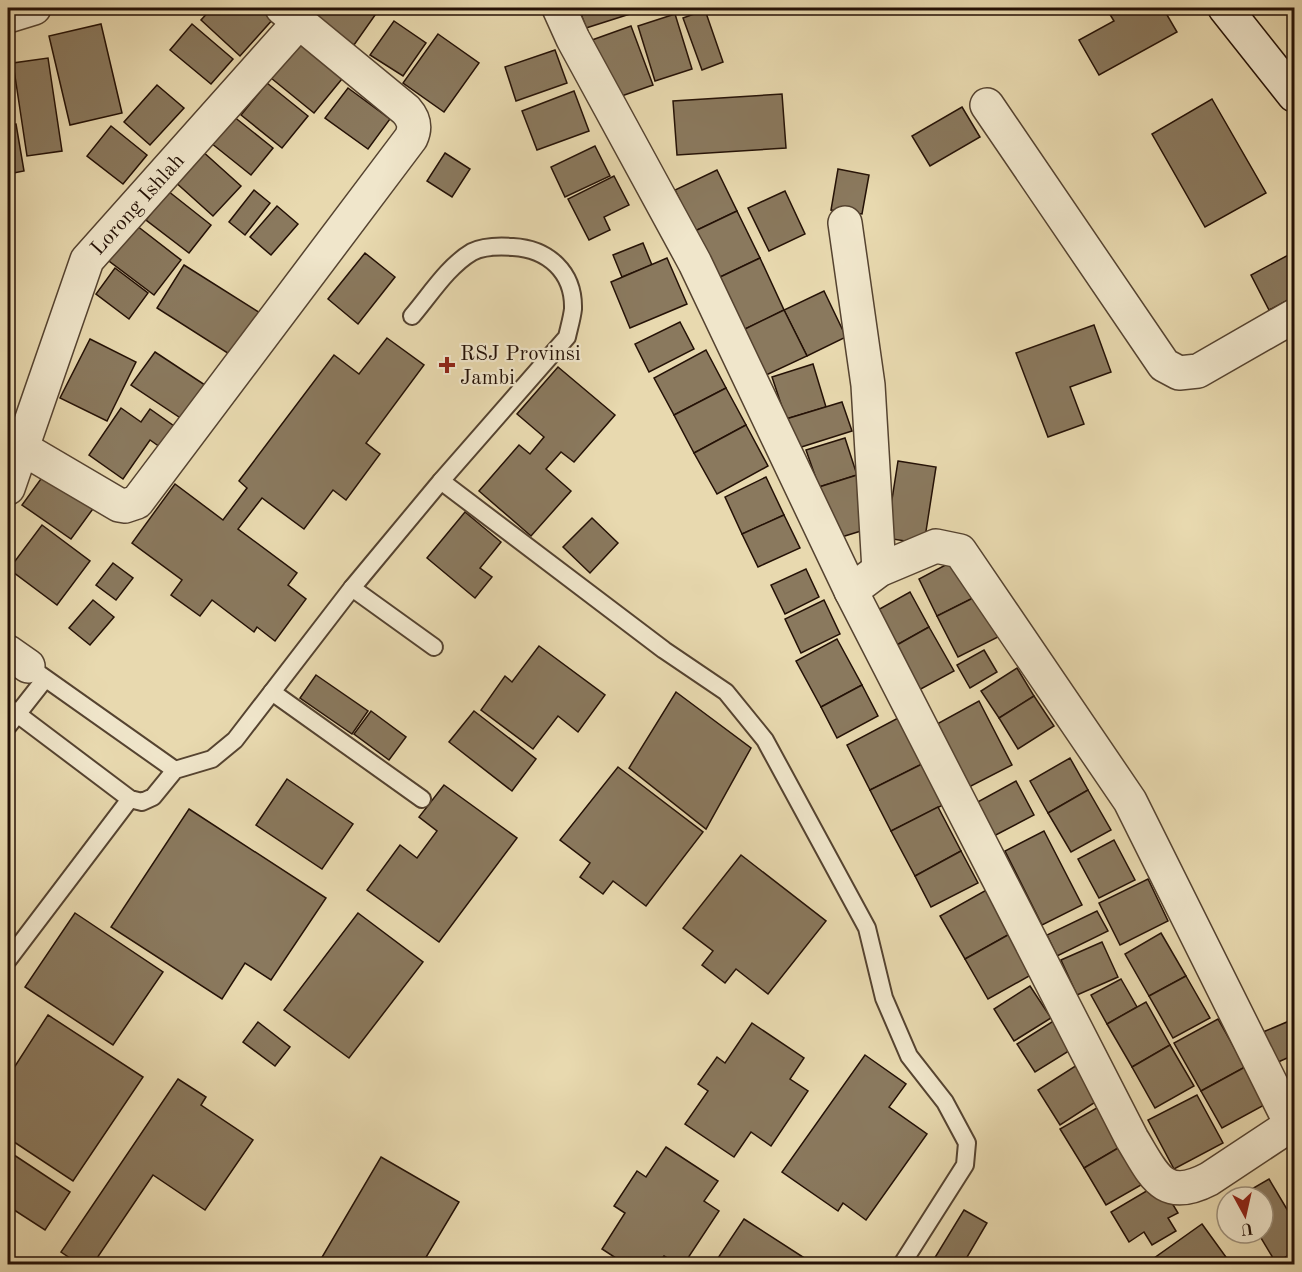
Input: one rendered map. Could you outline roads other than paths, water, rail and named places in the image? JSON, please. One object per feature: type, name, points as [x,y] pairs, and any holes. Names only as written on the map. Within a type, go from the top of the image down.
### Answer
[{"type":"street","points":[[8,16],[34,8]]},
{"type":"street","points":[[559,8],[573,39],[696,263],[850,591],[1132,1139],[1157,1179],[1170,1186],[1185,1189],[1197,1185],[1293,1127],[1130,801],[960,551],[936,546],[879,570],[850,591]]},
{"type":"street","points":[[1225,8],[1294,94]]},
{"type":"street","points":[[22,448],[119,505],[125,506],[137,502],[411,138],[414,131],[412,116],[291,14]]},
{"type":"street","name":"Lorong Ishlah","points":[[8,488],[87,260],[291,14]]},
{"type":"street","points":[[987,105],[1164,365],[1179,373],[1198,371],[1294,316]]},
{"type":"street","points":[[845,223],[868,385],[879,570]]},
{"type":"lane","points":[[175,771],[27,666],[11,716],[130,799],[142,802],[153,797],[175,771],[212,759],[235,740],[352,588],[441,481],[567,337],[573,309],[568,281],[555,261],[520,247],[496,246],[473,252],[455,266],[412,316]]},
{"type":"lane","points":[[441,481],[664,650],[726,692],[765,740],[867,928],[884,998],[909,1056],[945,1102],[967,1143],[965,1165],[902,1264]]},
{"type":"lane","points":[[352,588],[434,646]]},
{"type":"lane","points":[[272,692],[422,799]]},
{"type":"lane","points":[[8,960],[130,799]]},
{"type":"place","name":"RSJ Provinsi Jambi","points":[[447,365]]}]
